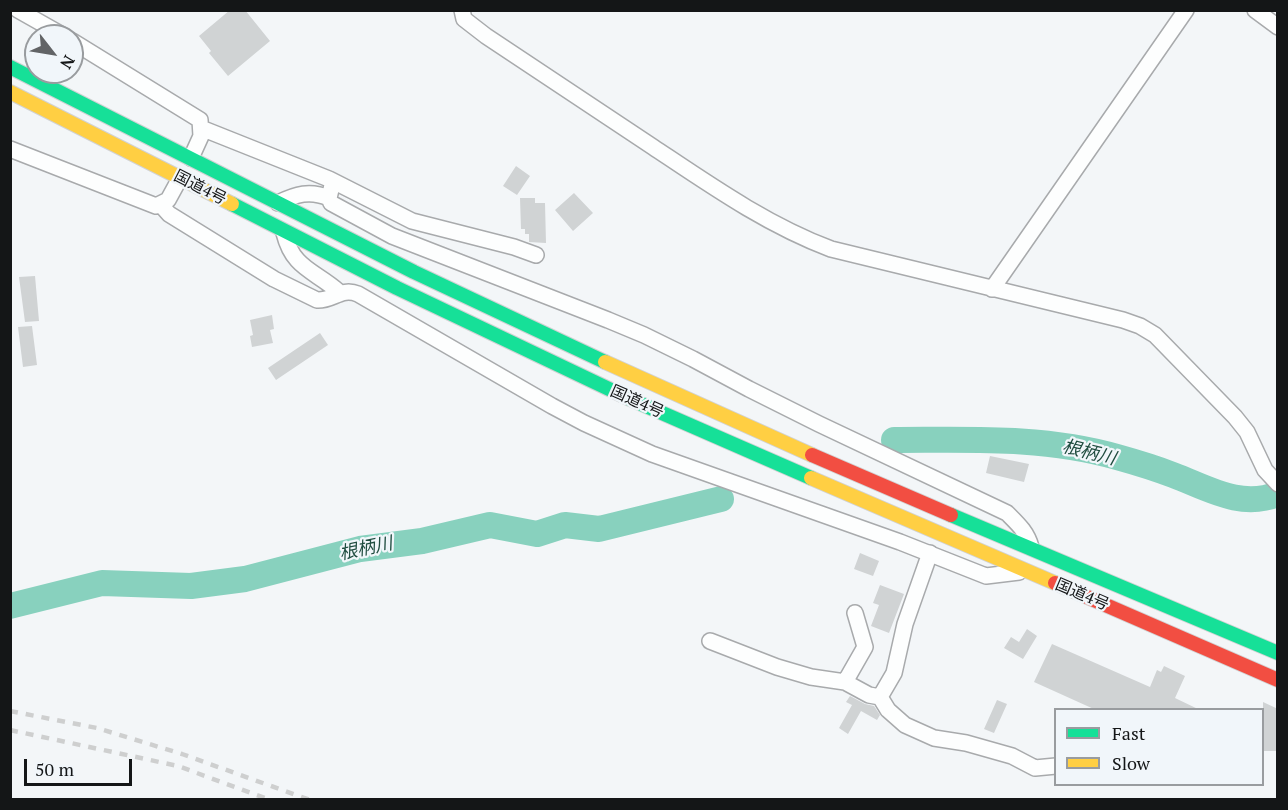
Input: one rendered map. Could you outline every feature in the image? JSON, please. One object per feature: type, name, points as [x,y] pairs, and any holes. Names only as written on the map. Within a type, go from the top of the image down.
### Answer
[{"type":"highway","name":"国道4号","points":[[10,67],[411,271],[642,380],[847,471],[1278,653]]},
{"type":"highway","name":"国道4号","points":[[10,92],[408,294],[630,399],[1278,680]]},
{"type":"street","points":[[18,10],[43,24]]},
{"type":"street","points":[[462,10],[464,19],[486,36],[708,184],[781,227],[831,249],[1140,326],[1155,335],[1235,417],[1247,432],[1265,470],[1278,484]]},
{"type":"street","points":[[992,289],[1186,10]]},
{"type":"street","points":[[1255,10],[1278,27]]},
{"type":"street","points":[[84,48],[200,120],[201,136],[190,158]]},
{"type":"street","points":[[201,128],[333,181],[412,221],[514,247],[536,255]]},
{"type":"street","points":[[10,149],[156,206],[168,200],[180,178]]},
{"type":"street","points":[[333,181],[329,198],[331,203],[392,236],[608,320],[693,358],[748,389],[1006,513],[1021,526],[1029,538],[1032,550]]},
{"type":"street","points":[[278,203],[293,196],[309,193],[329,198]]},
{"type":"street","points":[[161,205],[169,214],[274,279],[317,300],[325,300],[339,292],[351,291],[358,294],[552,406],[633,446],[930,553],[986,576],[1008,575],[1026,570]]},
{"type":"street","points":[[284,231],[288,247],[299,262],[339,292]]},
{"type":"street","points":[[880,697],[894,673],[905,624],[930,553]]},
{"type":"street","points":[[845,682],[865,647],[855,613]]},
{"type":"street","points":[[710,641],[777,667],[811,677],[845,682],[869,695],[880,697],[888,710],[905,725],[934,738],[966,742],[1012,756],[1035,768],[1054,766]]},
{"type":"building","points":[[230,10],[245,10],[270,41],[228,76],[209,53],[211,51],[199,36]]},
{"type":"building","points":[[516,166],[530,176],[517,195],[503,186]]},
{"type":"building","points":[[574,193],[593,213],[573,231],[555,210]]},
{"type":"building","points":[[520,198],[535,198],[535,203],[545,203],[546,243],[529,242],[529,234],[525,234],[525,229],[521,229]]},
{"type":"building","points":[[35,276],[39,321],[25,322],[19,277]]},
{"type":"building","points":[[272,315],[274,329],[270,330],[273,343],[252,347],[250,336],[253,335],[250,320]]},
{"type":"building","points":[[32,326],[37,365],[23,367],[18,327]]},
{"type":"building","points":[[320,333],[328,345],[276,380],[268,368]]},
{"type":"building","points":[[990,456],[1029,464],[1024,482],[986,473]]},
{"type":"building","points":[[860,553],[879,561],[873,576],[854,569]]},
{"type":"building","points":[[880,585],[904,594],[889,633],[871,626],[879,605],[873,603]]},
{"type":"building","points":[[1027,629],[1037,636],[1023,659],[1004,648],[1011,637],[1019,642]]},
{"type":"building","points":[[1052,644],[1150,687],[1157,670],[1161,672],[1164,666],[1185,676],[1175,698],[1196,708],[1092,708],[1034,682]]},
{"type":"building","points":[[850,696],[874,706],[880,715],[877,720],[861,711],[848,734],[839,728],[852,705],[846,702]]},
{"type":"building","points":[[997,700],[1007,704],[994,733],[984,729]]},
{"type":"building","points":[[1263,702],[1278,709],[1278,751],[1264,751]]},
{"type":"waterway","name":"根柄川","points":[[894,440],[978,440],[1062,445],[1138,463],[1237,498],[1264,498],[1278,494]]},
{"type":"waterway","name":"根柄川","points":[[10,606],[102,583],[191,586],[245,579],[360,549],[422,541],[490,525],[537,534],[565,525],[599,529],[721,499]]},
{"type":"railway","points":[[10,711],[97,728],[182,754],[310,800]]},
{"type":"railway","points":[[10,730],[178,766],[270,800]]},
{"type":"traffic: fast","points":[[10,67],[414,272],[605,362]]},
{"type":"traffic: fast","points":[[232,204],[397,288],[630,399],[811,478]]},
{"type":"traffic: fast","points":[[951,515],[1278,653]]},
{"type":"traffic: slow","points":[[10,92],[232,204]]},
{"type":"traffic: slow","points":[[605,362],[812,455]]},
{"type":"traffic: slow","points":[[811,478],[1055,583]]},
{"type":"traffic: jam","points":[[812,455],[951,515]]},
{"type":"traffic: jam","points":[[1055,583],[1278,680]]}]
